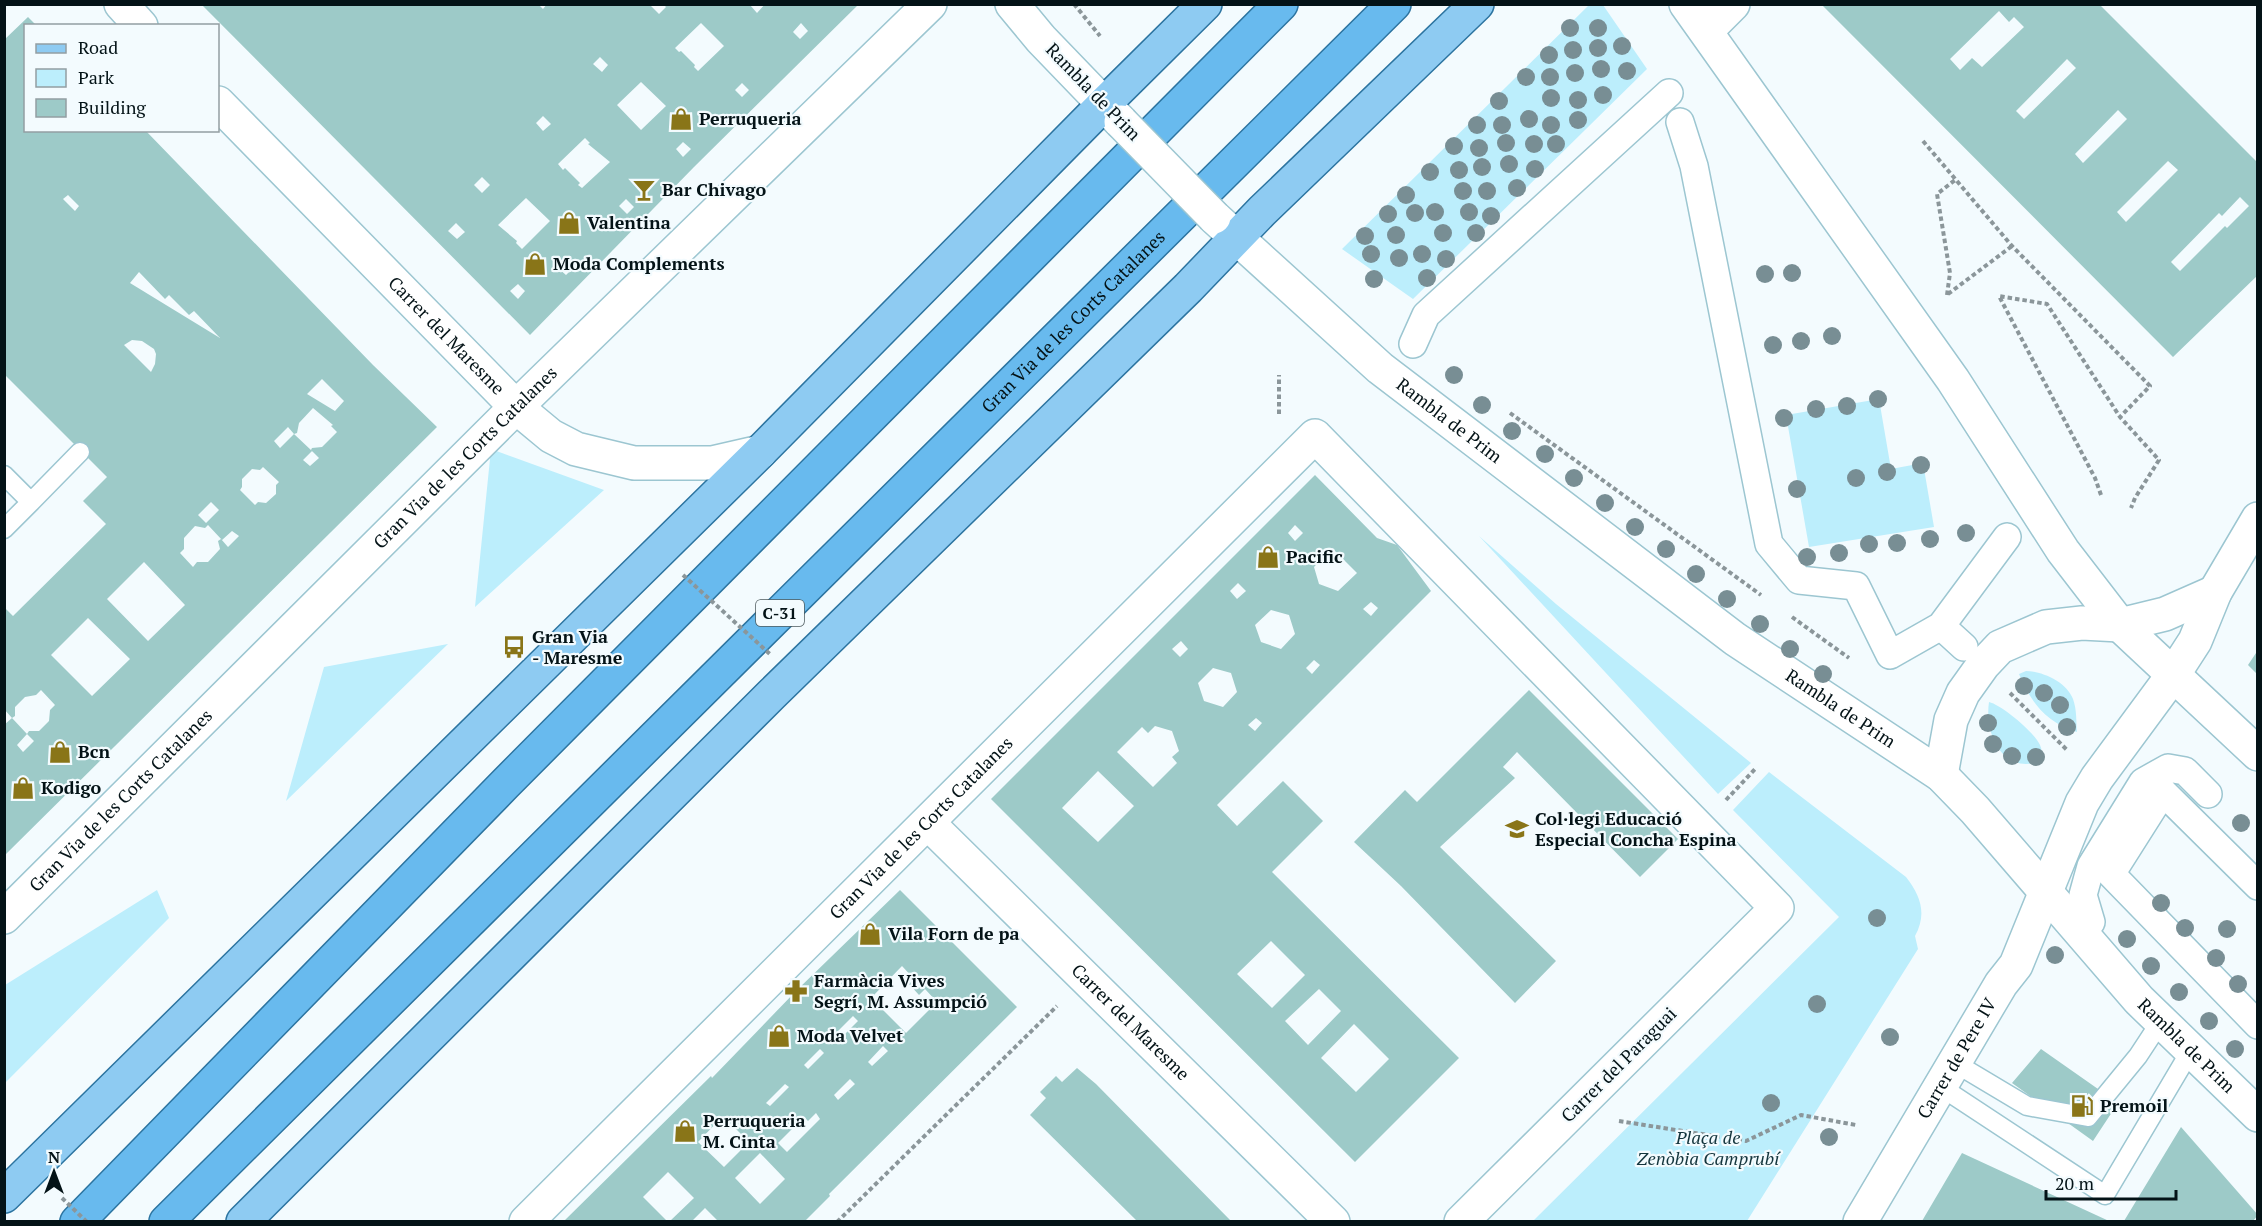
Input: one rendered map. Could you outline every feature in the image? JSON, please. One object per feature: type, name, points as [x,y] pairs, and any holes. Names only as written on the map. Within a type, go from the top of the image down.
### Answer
[{"type":"highway","points":[[70,1210],[497,793],[1281,4]]},
{"type":"highway","name":"Gran Via de les Corts Catalanes","points":[[166,1221],[1394,4]]},
{"type":"main road","points":[[4,1196],[760,452],[1112,113],[1205,4]]},
{"type":"main road","points":[[243,1221],[772,694],[1226,227],[1262,211],[1477,4]]},
{"type":"street","points":[[121,4],[139,24]]},
{"type":"street","name":"Gran Via de les Corts Catalanes","points":[[4,917],[516,407],[930,4]]},
{"type":"street","name":"Rambla de Prim","points":[[1012,4],[1041,39],[1112,113],[1226,227],[1380,368],[1735,639],[1941,775],[1975,810],[2139,1000],[2258,1115]]},
{"type":"street","points":[[1686,4],[1953,381],[2062,551],[2120,625],[2258,754]]},
{"type":"street","points":[[1706,31],[1733,4]]},
{"type":"street","points":[[1413,344],[1426,315],[1669,93]]},
{"type":"street","name":"Carrer del Maresme","points":[[219,104],[516,407],[551,436],[576,449],[634,463],[712,463],[760,452]]},
{"type":"street","points":[[1680,122],[1694,166],[1769,544],[1800,580],[1856,586],[1890,655],[1941,626],[2007,537]]},
{"type":"street","name":"Gran Via de les Corts Catalanes","points":[[526,1221],[928,824],[1315,436],[1777,908]]},
{"type":"street","points":[[2047,892],[2082,803],[2097,778],[2195,642],[2215,592],[2258,519]]},
{"type":"street","points":[[1941,775],[1951,720],[1963,693],[1983,665],[2000,647],[2046,627],[2082,623],[2120,625],[2165,614],[2215,592]]},
{"type":"street","points":[[1941,626],[1964,646]]},
{"type":"street","points":[[2091,922],[2083,895],[2091,866],[2168,768],[2185,771],[2208,794]]},
{"type":"street","points":[[2153,787],[2258,886]]},
{"type":"street","points":[[2153,787],[2110,873],[2258,1025]]},
{"type":"street","name":"Carrer del Maresme","points":[[928,824],[1333,1221]]},
{"type":"street","name":"Carrer de Pere IV","points":[[1860,1221],[2001,984],[2016,965],[2047,892]]},
{"type":"street","name":"Carrer del Paraguai","points":[[1461,1221],[1777,908]]},
{"type":"lane","points":[[4,529],[80,452]]},
{"type":"lane","points":[[4,475],[31,502]]},
{"type":"lane","points":[[1948,1075],[2026,1106],[2088,1117],[2138,1056],[2161,1021]]},
{"type":"lane","points":[[1948,1075],[2104,1195],[2191,1050]]},
{"type":"path","points":[[1074,4],[1100,36]]},
{"type":"path","points":[[1923,141],[2012,246],[2150,386],[2120,417]]},
{"type":"path","points":[[1956,180],[1937,194],[1950,273],[1947,295],[2012,246]]},
{"type":"path","points":[[2101,495],[2095,478],[1999,296],[2047,304],[2120,417],[2158,459],[2134,498],[2131,508]]},
{"type":"path","points":[[1279,375],[1279,424]]},
{"type":"path","points":[[1509,413],[1771,602]]},
{"type":"path","points":[[683,575],[771,655]]},
{"type":"path","points":[[1790,616],[1829,644]]},
{"type":"path","points":[[2002,686],[2074,758]]},
{"type":"path","points":[[1726,800],[1756,768]]},
{"type":"path","points":[[837,1221],[1061,1002]]},
{"type":"path","points":[[1608,1119],[1746,1141],[1801,1115],[1856,1125]]},
{"type":"path","points":[[70,1210],[87,1221]]},
{"type":"green space","points":[[1589,5],[1603,5],[1647,69],[1413,299],[1342,249]]},
{"type":"green space","points":[[1879,399],[1891,469],[1923,463],[1934,527],[1809,547],[1786,415]]},
{"type":"green space","points":[[491,449],[604,490],[475,607]]},
{"type":"green space","points":[[1479,536],[1556,604],[1751,763],[1718,794]]},
{"type":"green space","points":[[448,644],[286,801],[324,667]]},
{"type":"green space","points":[[2026,671],[2046,675],[2065,687],[2074,703],[2077,732],[2048,717],[2034,702],[2019,674]]},
{"type":"green space","points":[[1989,702],[2010,714],[2032,734],[2040,745],[2043,760],[2029,764],[2017,763],[2007,758],[2000,750],[1990,727]]},
{"type":"green space","name":"Plaça de Zenòbia Camprubí","points":[[1769,772],[1906,877],[1921,905],[1921,920],[1915,936],[1918,949],[1747,1221],[1533,1221],[1839,917],[1733,810]]},
{"type":"green space","points":[[157,890],[169,918],[5,1083],[5,985]]},
{"type":"building","points":[[201,4],[538,4],[543,9],[547,4],[652,4],[651,6],[659,14],[666,7],[664,5],[750,5],[757,13],[765,4],[859,4],[694,167],[530,335]],"holes":[[[701,23],[724,46],[698,71],[681,51],[675,48]],[[801,23],[808,31],[800,39],[793,32]],[[600,57],[608,65],[602,72],[593,64]],[[641,82],[666,106],[641,130],[617,105]],[[742,83],[749,90],[742,97],[735,90]],[[543,116],[551,124],[543,131],[536,123]],[[585,138],[590,143],[588,144],[610,162],[582,188],[565,168],[563,170],[558,164]],[[683,142],[691,149],[683,157],[676,149]],[[482,177],[490,185],[482,193],[474,185]],[[526,198],[550,221],[522,249],[516,243],[517,241],[498,225]],[[626,199],[634,207],[627,214],[619,206]],[[456,223],[465,232],[457,239],[448,231]],[[566,260],[573,268],[566,275],[558,268]],[[518,284],[525,291],[518,299],[510,291]]]},
{"type":"building","points":[[1821,4],[2099,4],[2258,163],[2258,275],[2173,357]],"holes":[[[1999,11],[2009,22],[2014,17],[2024,27],[1982,67],[1972,58],[1960,70],[1950,59]],[[2067,59],[2076,68],[2024,119],[2016,111]],[[2118,110],[2127,119],[2083,163],[2075,154]],[[2168,161],[2178,170],[2126,222],[2117,212]],[[2240,197],[2249,206],[2227,228],[2225,226],[2180,271],[2171,262],[2219,213],[2222,216]]]},
{"type":"building","points":[[28,17],[35,24],[24,24],[24,132],[147,132],[373,365],[437,427],[4,856],[4,725],[12,718],[4,709],[4,607],[13,616],[106,524],[83,501],[107,477],[4,374],[4,40]],"holes":[[[68,195],[79,206],[75,211],[63,199]],[[139,272],[165,299],[169,295],[189,315],[194,311],[220,338],[130,283]],[[132,340],[142,341],[154,349],[155,364],[151,372],[124,345]],[[322,379],[344,401],[335,411],[307,394]],[[313,408],[333,425],[331,426],[337,432],[322,447],[312,448],[312,451],[294,434],[297,433],[299,423]],[[288,427],[294,434],[280,448],[274,441]],[[312,451],[319,458],[310,466],[303,460]],[[263,467],[279,482],[276,485],[276,494],[266,503],[258,502],[255,505],[240,490],[242,479],[252,469],[260,470]],[[211,502],[219,510],[206,523],[198,515]],[[208,525],[222,540],[232,531],[239,536],[228,547],[221,539],[218,541],[220,549],[208,562],[197,562],[193,567],[180,553],[184,549],[184,538],[195,526],[205,528]],[[144,562],[185,605],[148,641],[107,599]],[[88,618],[130,659],[92,696],[51,655]],[[41,690],[55,705],[50,710],[49,721],[39,731],[29,731],[27,734],[12,718],[15,716],[15,707],[25,697],[36,695]],[[27,734],[34,741],[23,752],[17,745]]]},
{"type":"building","points":[[1315,475],[1377,538],[1397,545],[1431,591],[1217,805],[1237,826],[1283,781],[1323,821],[1272,872],[1459,1058],[1355,1162],[991,799]],"holes":[[[1295,525],[1303,533],[1295,541],[1288,533]],[[1332,548],[1357,573],[1338,591],[1319,584],[1314,567]],[[1238,583],[1246,591],[1237,599],[1230,591]],[[1371,602],[1378,608],[1371,616],[1363,609]],[[1271,610],[1289,615],[1295,634],[1281,649],[1261,642],[1255,625]],[[1181,641],[1188,649],[1180,657],[1172,649]],[[1314,660],[1320,665],[1312,674],[1306,668]],[[1213,668],[1231,673],[1237,692],[1223,707],[1204,701],[1198,683]],[[1256,718],[1262,723],[1255,731],[1248,725]],[[1155,726],[1172,731],[1179,751],[1172,757],[1177,763],[1153,787],[1117,752],[1142,727],[1148,733]],[[1098,771],[1134,806],[1098,842],[1062,808]],[[1271,941],[1305,975],[1272,1008],[1237,974]],[[1319,989],[1341,1011],[1308,1045],[1285,1021]],[[1354,1024],[1389,1059],[1356,1092],[1321,1058]]]},
{"type":"building","points":[[2258,650],[2258,675],[2248,665]]},
{"type":"building","points":[[1529,690],[1678,839],[1640,877],[1517,752],[1503,767],[1515,778],[1440,847],[1556,961],[1515,1003],[1401,886],[1354,842],[1405,790],[1417,802]]},
{"type":"building","points":[[900,890],[1017,1007],[829,1194],[830,1196],[805,1221],[718,1221],[705,1208],[692,1221],[670,1221],[694,1198],[668,1172],[643,1197],[667,1221],[564,1221],[711,1076],[712,1078],[796,991]],"holes":[[[902,966],[914,979],[909,984],[919,995],[925,989],[937,1002],[906,1033],[871,998]],[[853,1016],[858,1021],[842,1037],[837,1032]],[[883,1046],[888,1051],[872,1066],[868,1062]],[[820,1049],[824,1053],[808,1069],[804,1065]],[[850,1079],[855,1084],[838,1100],[834,1095]],[[785,1084],[789,1087],[770,1106],[766,1103]],[[816,1113],[820,1119],[787,1152],[778,1143],[804,1117],[808,1121]],[[723,1116],[749,1142],[724,1167],[698,1142]],[[760,1153],[785,1179],[760,1204],[735,1178]]]},
{"type":"building","points":[[2041,1049],[2118,1103],[2093,1141],[2012,1083]]},
{"type":"building","points":[[1077,1068],[1096,1084],[1231,1221],[1137,1221],[1030,1115],[1046,1098],[1040,1092],[1056,1076],[1062,1082]]},
{"type":"building","points":[[2181,1127],[2258,1215],[2253,1221],[2124,1221]]},
{"type":"building","points":[[1962,1153],[2109,1221],[1922,1221]]},
{"type":"place","name":"Perruqueria","points":[[681,119]]},
{"type":"place","name":"Bar Chivago","points":[[644,190]]},
{"type":"place","name":"Valentina","points":[[569,223]]},
{"type":"place","name":"Moda Complements","points":[[535,264]]},
{"type":"place","name":"Pacific","points":[[1268,557]]},
{"type":"place","name":"Gran Via - Maresme","points":[[514,647]]},
{"type":"place","name":"Bcn","points":[[60,752]]},
{"type":"place","name":"Kodigo","points":[[23,788]]},
{"type":"place","name":"Col·legi Educació Especial Concha Espina","points":[[1517,829]]},
{"type":"place","name":"Vila Forn de pa","points":[[870,934]]},
{"type":"place","name":"Farmàcia Vives Segrí, M. Assumpció","points":[[796,991]]},
{"type":"place","name":"Moda Velvet","points":[[779,1036]]},
{"type":"place","name":"Premoil","points":[[2082,1106]]},
{"type":"place","name":"Perruqueria M. Cinta","points":[[685,1131]]}]
